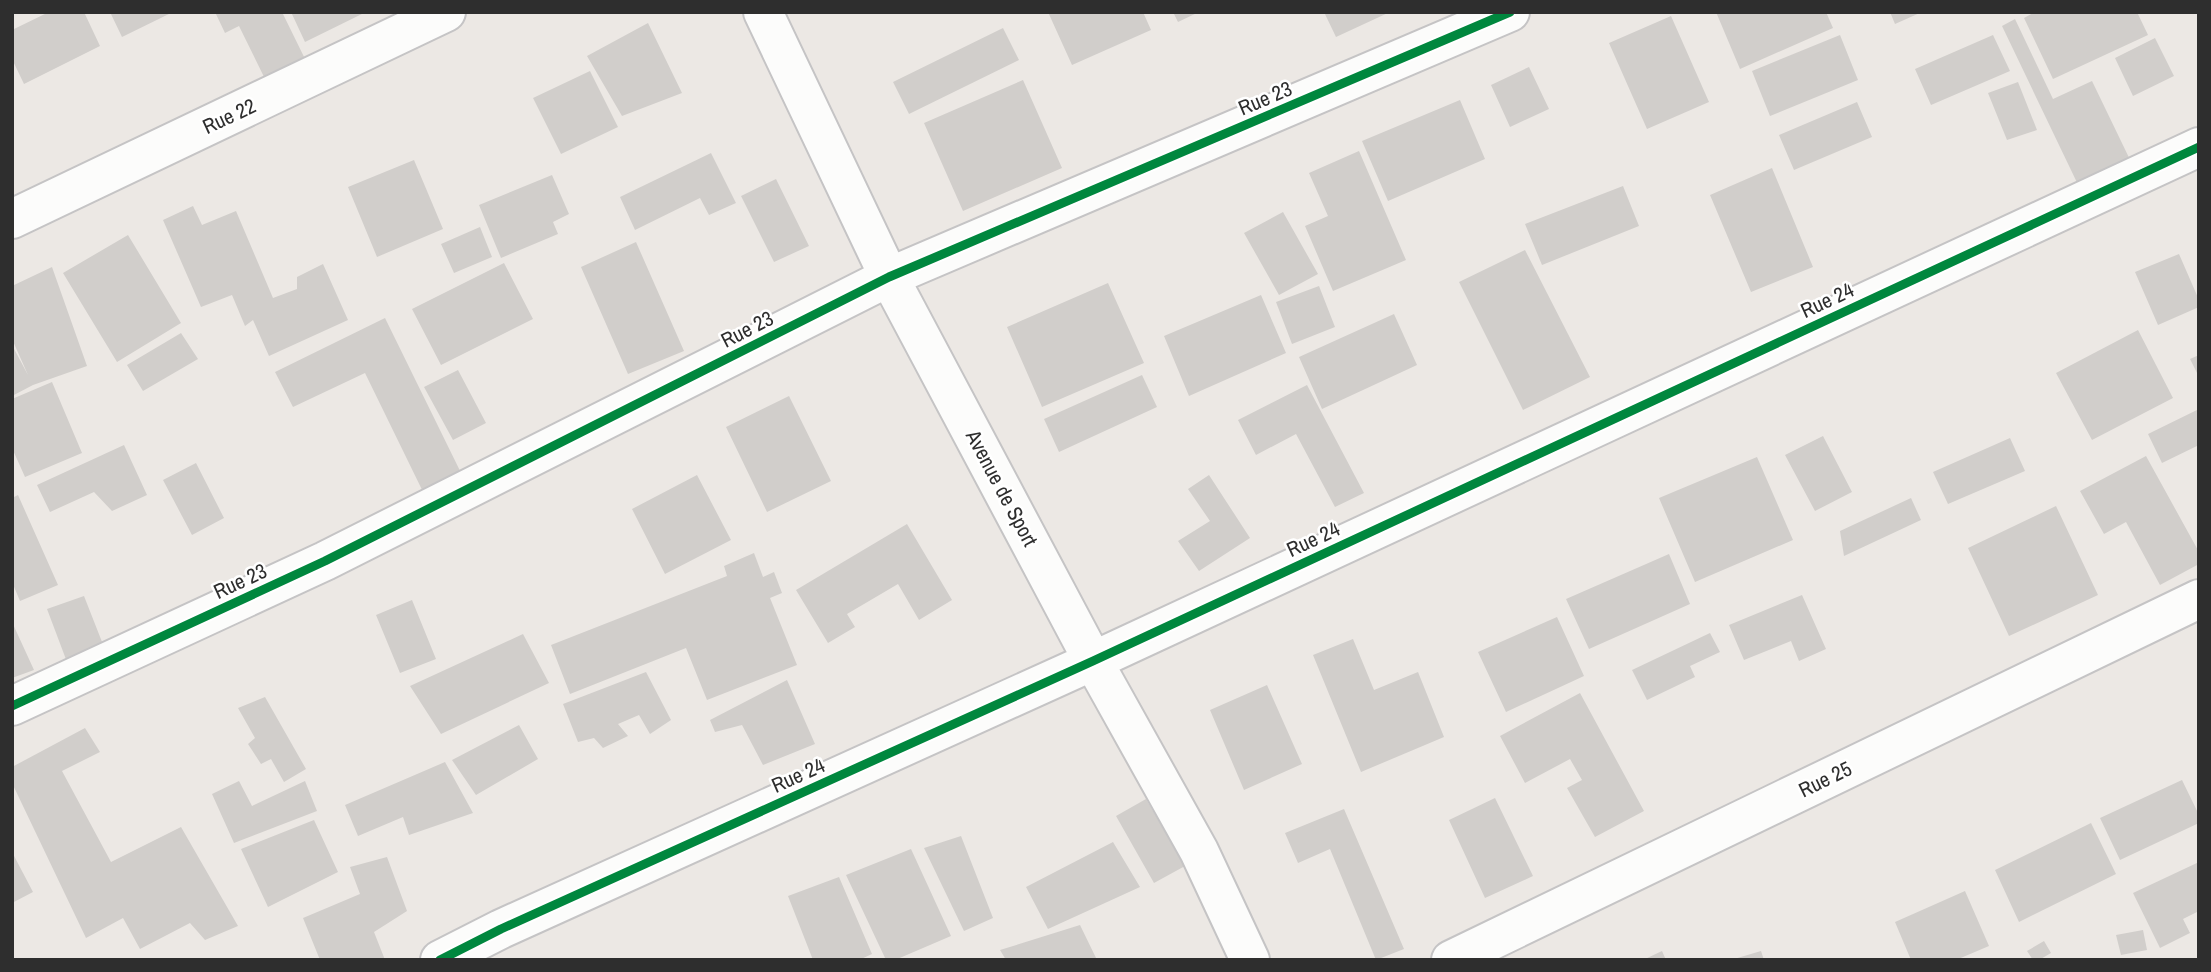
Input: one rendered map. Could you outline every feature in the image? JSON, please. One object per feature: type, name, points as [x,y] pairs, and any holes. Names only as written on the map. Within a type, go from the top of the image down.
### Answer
[{"type":"street","name":"Rue 22","points":[[12,219],[446,12]]},
{"type":"street","name":"Avenue de Sport","points":[[763,12],[889,277],[1093,661],[1199,851],[1250,960]]},
{"type":"street","name":"Rue 23","points":[[12,706],[325,561],[889,277],[1510,12]]},
{"type":"street","name":"Rue 24","points":[[440,960],[526,917],[1093,661],[2199,147]]},
{"type":"street","name":"Rue 25","points":[[1451,960],[2199,599]]},
{"type":"building","points":[[49,12],[84,12],[100,46],[24,84],[12,59],[12,30]]},
{"type":"building","points":[[110,12],[173,12],[122,37]]},
{"type":"building","points":[[215,12],[282,12],[307,63],[267,83],[239,26],[225,33]]},
{"type":"building","points":[[291,12],[366,12],[305,42]]},
{"type":"building","points":[[1048,12],[1143,12],[1151,30],[1072,65]]},
{"type":"building","points":[[1173,12],[1199,12],[1178,22]]},
{"type":"building","points":[[1324,12],[1390,12],[1336,37]]},
{"type":"building","points":[[1716,12],[1826,12],[1833,28],[1740,69]]},
{"type":"building","points":[[1890,12],[1922,12],[1895,24]]},
{"type":"building","points":[[2035,12],[2137,12],[2148,35],[2053,79],[2024,18]]},
{"type":"building","points":[[1671,16],[1709,102],[1647,129],[1609,43]]},
{"type":"building","points":[[2015,19],[2053,99],[2092,81],[2134,168],[2082,193],[2002,26]]},
{"type":"building","points":[[648,23],[682,93],[622,116],[587,56]]},
{"type":"building","points":[[1003,28],[1019,60],[909,114],[893,82]]},
{"type":"building","points":[[1840,35],[1858,80],[1770,116],[1752,71]]},
{"type":"building","points":[[1993,35],[2010,71],[1931,105],[1915,69]]},
{"type":"building","points":[[2155,38],[2174,76],[2133,96],[2115,58]]},
{"type":"building","points":[[1529,67],[1549,109],[1510,127],[1491,85]]},
{"type":"building","points":[[590,71],[618,127],[561,154],[533,98]]},
{"type":"building","points":[[1023,80],[1062,168],[963,211],[924,123]]},
{"type":"building","points":[[2018,82],[2037,130],[2007,140],[1988,93]]},
{"type":"building","points":[[1460,100],[1485,159],[1388,201],[1362,141]]},
{"type":"building","points":[[1857,102],[1872,137],[1794,170],[1779,135]]},
{"type":"building","points":[[1359,151],[1406,260],[1333,291],[1305,226],[1328,216],[1309,173]]},
{"type":"building","points":[[711,153],[736,203],[709,215],[700,198],[635,230],[620,197]]},
{"type":"building","points":[[414,160],[443,229],[377,257],[348,187]]},
{"type":"building","points":[[1772,168],[1813,267],[1751,292],[1710,195]]},
{"type":"building","points":[[552,175],[569,214],[553,222],[558,234],[501,258],[479,205]]},
{"type":"building","points":[[776,179],[809,246],[774,262],[741,196]]},
{"type":"building","points":[[1623,186],[1639,226],[1542,265],[1525,224]]},
{"type":"building","points":[[193,206],[202,225],[236,211],[273,298],[297,289],[297,277],[323,264],[348,320],[269,356],[253,320],[245,326],[232,295],[201,307],[163,220]]},
{"type":"building","points":[[1283,212],[1318,274],[1279,295],[1244,233]]},
{"type":"building","points":[[480,227],[492,257],[454,273],[441,244]]},
{"type":"building","points":[[128,235],[181,323],[117,362],[63,273]]},
{"type":"building","points":[[636,242],[684,351],[628,374],[581,267]]},
{"type":"building","points":[[1525,250],[1590,377],[1523,410],[1459,282]]},
{"type":"building","points":[[2179,254],[2199,300],[2199,307],[2158,325],[2135,272]]},
{"type":"building","points":[[504,263],[533,319],[441,365],[412,309]]},
{"type":"building","points":[[52,267],[87,366],[33,385],[12,396],[12,345],[28,375],[12,339],[12,286]]},
{"type":"building","points":[[1108,283],[1144,363],[1042,407],[1007,327]]},
{"type":"building","points":[[1319,286],[1335,327],[1292,344],[1276,302]]},
{"type":"building","points":[[1261,295],[1286,353],[1189,396],[1164,336]]},
{"type":"building","points":[[1394,314],[1417,365],[1322,409],[1299,357]]},
{"type":"building","points":[[385,318],[465,481],[427,500],[365,373],[293,407],[275,372]]},
{"type":"building","points":[[2138,330],[2173,398],[2092,440],[2056,373]]},
{"type":"building","points":[[181,333],[198,359],[143,391],[127,365]]},
{"type":"building","points":[[2199,355],[2199,377],[2190,359]]},
{"type":"building","points":[[458,370],[486,423],[453,440],[424,387]]},
{"type":"building","points":[[1142,375],[1157,407],[1059,452],[1044,419]]},
{"type":"building","points":[[52,382],[82,453],[25,477],[12,448],[12,399]]},
{"type":"building","points":[[1307,385],[1364,493],[1335,507],[1296,434],[1256,455],[1238,420]]},
{"type":"building","points":[[789,396],[831,481],[767,512],[726,427]]},
{"type":"building","points":[[2199,409],[2199,445],[2162,463],[2148,434]]},
{"type":"building","points":[[1823,436],[1852,492],[1815,511],[1785,455]]},
{"type":"building","points":[[2010,438],[2025,471],[1948,504],[1933,472]]},
{"type":"building","points":[[124,445],[147,495],[112,511],[94,492],[50,512],[37,485]]},
{"type":"building","points":[[2146,456],[2199,552],[2199,564],[2160,585],[2126,522],[2104,534],[2080,491]]},
{"type":"building","points":[[1757,457],[1793,540],[1695,582],[1659,498]]},
{"type":"building","points":[[196,463],[224,518],[192,535],[163,480]]},
{"type":"building","points":[[697,475],[731,540],[665,574],[632,509]]},
{"type":"building","points":[[1209,475],[1250,538],[1199,571],[1178,541],[1210,521],[1188,489]]},
{"type":"building","points":[[18,495],[58,585],[20,601],[12,582],[12,498]]},
{"type":"building","points":[[1911,498],[1921,520],[1844,556],[1840,531]]},
{"type":"building","points":[[2056,506],[2098,595],[2009,636],[1968,548]]},
{"type":"building","points":[[907,524],[952,600],[919,620],[898,584],[847,614],[855,627],[828,643],[796,590]]},
{"type":"building","points":[[754,553],[763,577],[774,572],[782,593],[770,598],[797,665],[707,700],[686,648],[570,694],[551,645],[727,576],[724,566]]},
{"type":"building","points":[[1669,554],[1690,604],[1589,649],[1566,599]]},
{"type":"building","points":[[1802,595],[1826,649],[1799,661],[1791,641],[1744,660],[1729,625]]},
{"type":"building","points":[[84,596],[104,647],[67,662],[47,609]]},
{"type":"building","points":[[412,600],[436,659],[400,673],[376,615]]},
{"type":"building","points":[[1557,617],[1584,676],[1506,712],[1478,652]]},
{"type":"building","points":[[12,622],[34,670],[12,678]]},
{"type":"building","points":[[1710,633],[1720,652],[1690,666],[1695,677],[1647,700],[1632,670]]},
{"type":"building","points":[[523,634],[549,683],[441,734],[410,686]]},
{"type":"building","points":[[1353,639],[1374,690],[1418,672],[1444,737],[1361,772],[1313,655]]},
{"type":"building","points":[[646,672],[671,720],[650,734],[639,715],[618,724],[628,736],[603,748],[594,738],[578,742],[563,704]]},
{"type":"building","points":[[787,680],[815,744],[763,765],[742,725],[715,732],[710,720]]},
{"type":"building","points":[[1267,685],[1302,764],[1244,790],[1210,710]]},
{"type":"building","points":[[1580,693],[1644,811],[1595,837],[1567,788],[1582,780],[1570,759],[1525,783],[1500,736]]},
{"type":"building","points":[[265,697],[306,769],[284,782],[271,759],[261,764],[248,744],[255,738],[238,708]]},
{"type":"building","points":[[519,725],[538,759],[476,795],[452,760]]},
{"type":"building","points":[[85,728],[100,752],[62,771],[111,862],[181,827],[238,926],[205,940],[190,923],[140,949],[123,918],[86,938],[12,783],[12,767]]},
{"type":"building","points":[[445,762],[473,813],[409,835],[403,817],[358,836],[345,805]]},
{"type":"building","points":[[2182,780],[2199,815],[2199,823],[2120,860],[2100,818]]},
{"type":"building","points":[[239,781],[252,806],[305,781],[317,811],[234,843],[212,794]]},
{"type":"building","points":[[1495,798],[1533,876],[1485,898],[1449,820]]},
{"type":"building","points":[[1146,799],[1185,866],[1154,883],[1116,816]]},
{"type":"building","points":[[1344,809],[1404,949],[1376,960],[1330,849],[1298,863],[1285,833]]},
{"type":"building","points":[[314,820],[338,872],[268,907],[241,849]]},
{"type":"building","points":[[2091,823],[2116,874],[2019,922],[1995,870]]},
{"type":"building","points":[[961,836],[993,918],[964,931],[924,848]]},
{"type":"building","points":[[1113,842],[1140,887],[1048,929],[1026,887]]},
{"type":"building","points":[[911,849],[951,936],[895,960],[886,960],[846,875]]},
{"type":"building","points":[[12,852],[33,892],[12,903]]},
{"type":"building","points":[[387,857],[407,911],[374,932],[385,960],[320,960],[303,918],[360,894],[350,867]]},
{"type":"building","points":[[2199,862],[2199,911],[2183,919],[2190,933],[2160,948],[2133,893]]},
{"type":"building","points":[[839,877],[872,954],[859,960],[813,960],[788,896]]},
{"type":"building","points":[[1965,891],[1989,946],[1956,960],[1911,960],[1895,922]]},
{"type":"building","points":[[1080,925],[1097,960],[1006,960],[1000,950]]},
{"type":"building","points":[[2143,930],[2147,950],[2121,955],[2116,935]]},
{"type":"building","points":[[2044,941],[2051,953],[2039,960],[2033,960],[2027,951]]},
{"type":"building","points":[[1662,951],[1666,960],[1643,960]]},
{"type":"building","points":[[1761,951],[1764,960],[1734,960],[1734,959]]},
{"type":"cycle path","points":[[12,706],[325,561],[889,277],[1510,12]]},
{"type":"cycle path","points":[[440,960],[501,929],[1093,661],[2199,147]]}]
